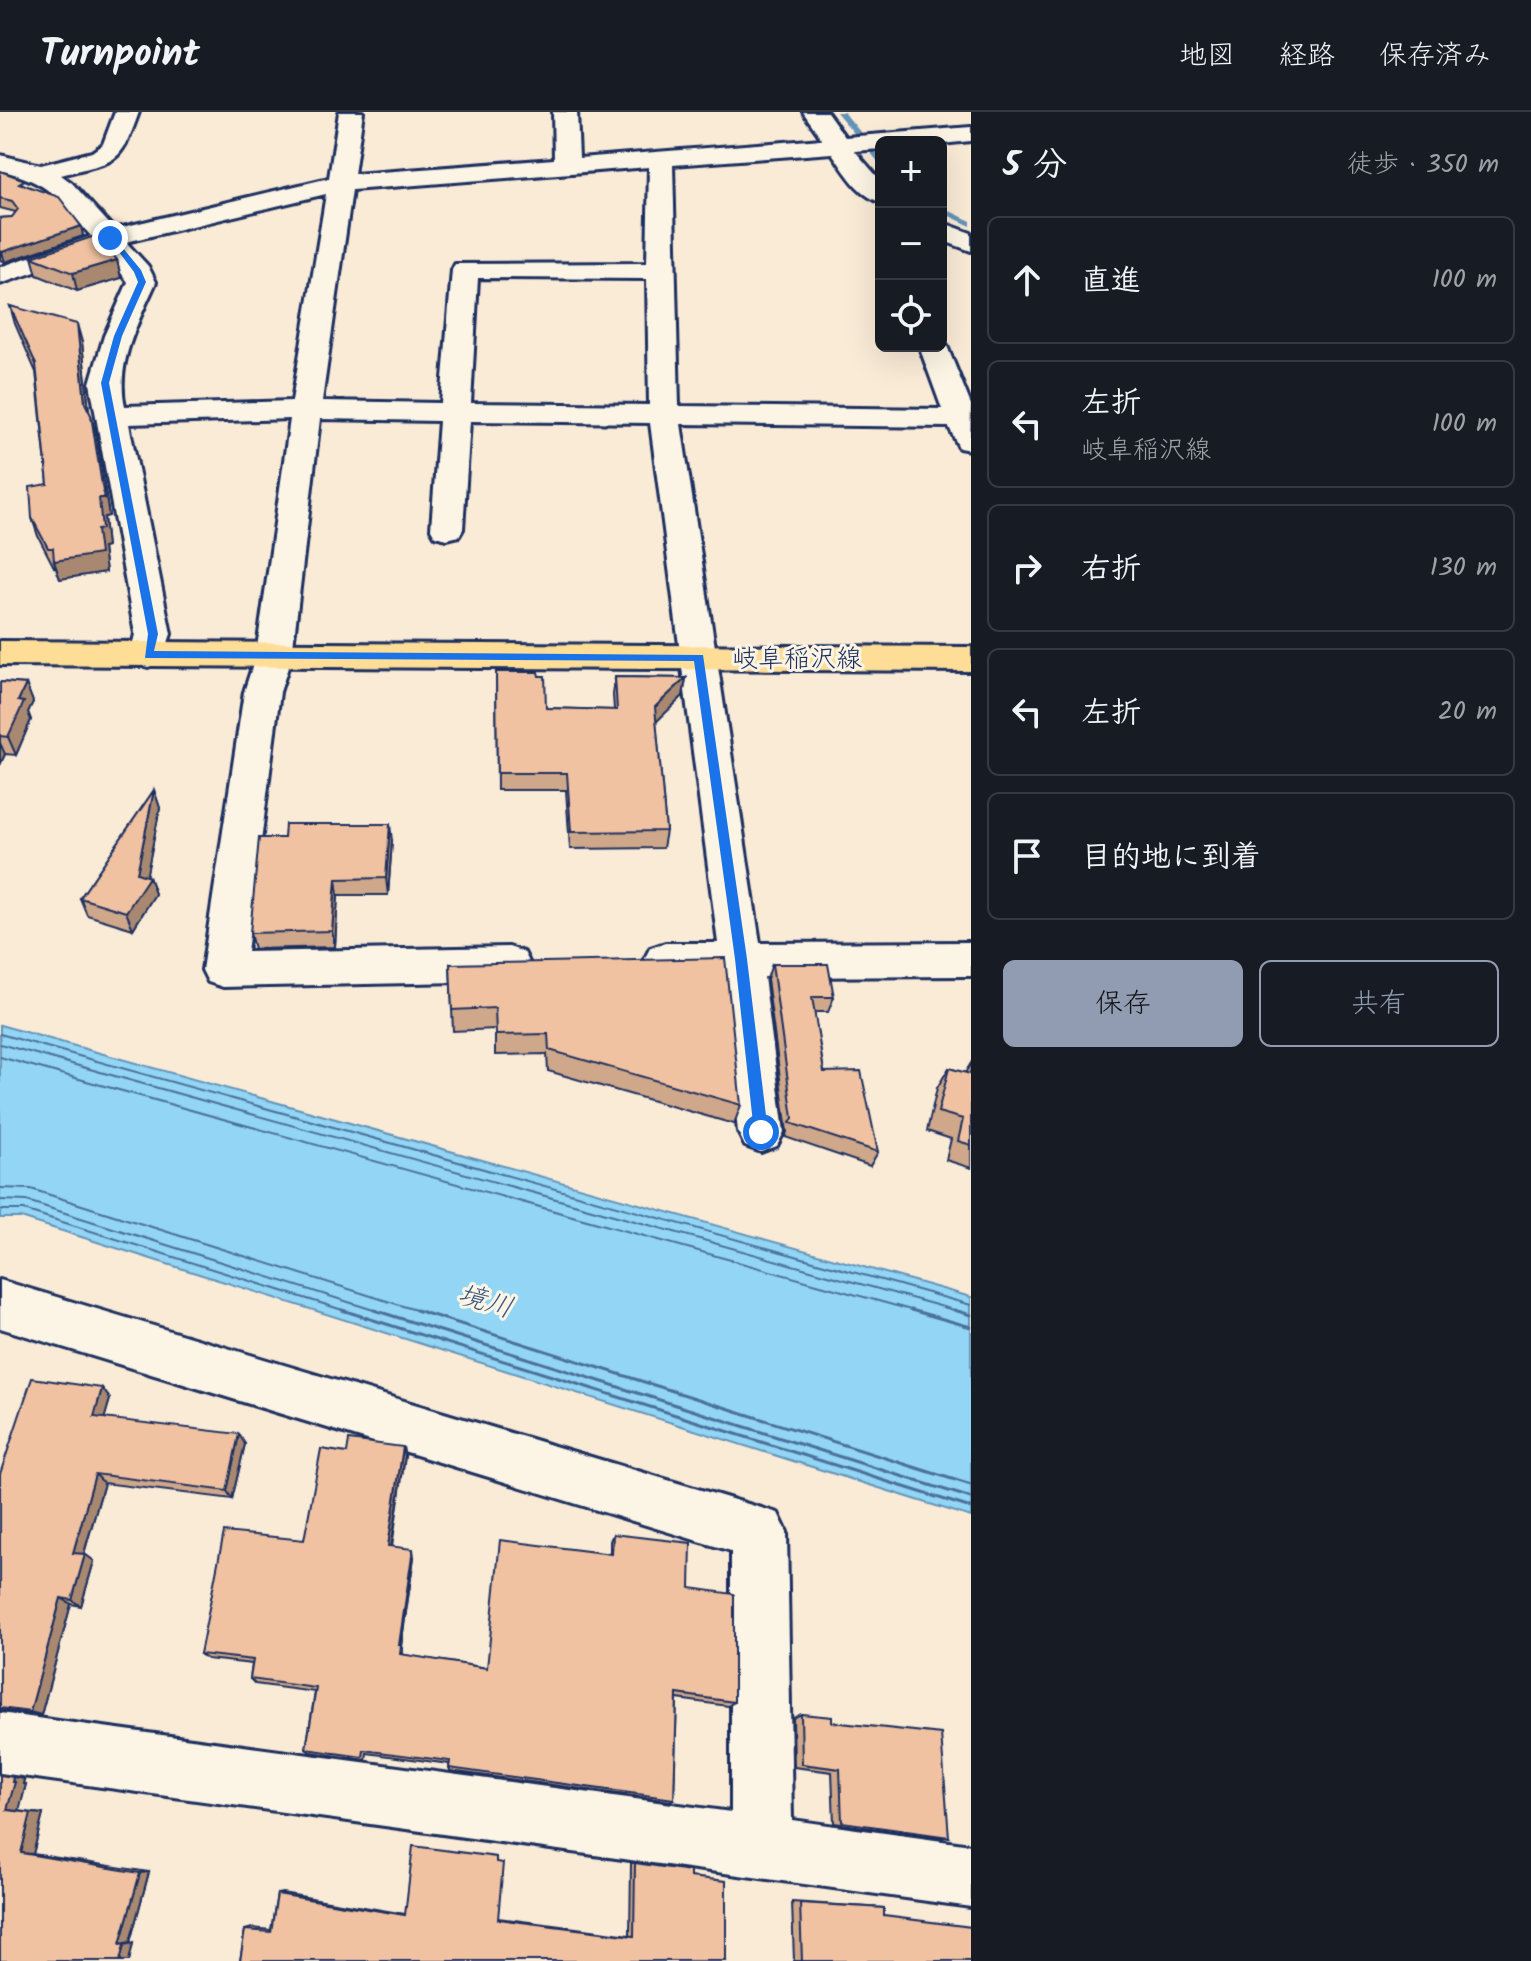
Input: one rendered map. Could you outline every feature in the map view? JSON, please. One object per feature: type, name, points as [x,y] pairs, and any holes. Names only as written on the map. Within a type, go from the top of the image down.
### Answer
[{"type":"main road","name":"岐阜稲沢線","points":[[0,653],[971,659]]},
{"type":"street","points":[[41,173],[107,153],[114,148],[127,112]]},
{"type":"street","points":[[351,112],[306,410],[274,655],[262,692],[223,970],[553,963]]},
{"type":"street","points":[[565,112],[567,167]]},
{"type":"street","points":[[815,112],[869,140]]},
{"type":"street","points":[[0,276],[110,238],[248,202],[340,183],[445,172],[661,161],[869,140],[971,134]]},
{"type":"street","points":[[869,140],[863,179],[875,194]]},
{"type":"street","points":[[661,161],[664,414],[741,959],[761,1132]]},
{"type":"street","points":[[0,162],[41,173],[63,188],[110,238],[138,272],[142,282],[118,336],[105,383],[153,634],[148,655]]},
{"type":"street","points":[[947,233],[971,243]]},
{"type":"street","points":[[447,529],[465,270],[660,271]]},
{"type":"street","points":[[112,415],[306,410],[964,415],[936,352]]},
{"type":"street","points":[[631,961],[971,959]]},
{"type":"street","points":[[0,1304],[759,1532],[762,1845]]},
{"type":"street","points":[[0,1743],[971,1876]]},
{"type":"water","name":"境川","points":[[0,1025],[971,1297],[971,1517],[21,1218],[0,1218]]},
{"type":"building","points":[[0,171],[25,180],[19,183],[59,197],[81,226],[0,251],[0,218],[12,217],[18,209],[12,201],[0,198]]},
{"type":"building","points":[[98,235],[117,260],[73,273],[32,257]]},
{"type":"building","points":[[10,306],[77,324],[85,403],[91,415],[104,498],[99,498],[102,529],[97,530],[100,554],[54,561],[53,548],[48,548],[32,518],[30,487],[48,484],[36,364]]},
{"type":"building","points":[[496,672],[538,672],[539,676],[545,676],[546,708],[617,710],[615,677],[686,678],[655,707],[666,831],[571,832],[567,773],[497,773]]},
{"type":"building","points":[[0,682],[26,684],[18,701],[24,702],[8,737],[0,736]]},
{"type":"building","points":[[154,790],[137,873],[149,877],[126,912],[80,898]]},
{"type":"building","points":[[285,824],[390,824],[386,878],[336,879],[332,931],[250,933],[259,838],[284,838]]},
{"type":"building","points":[[725,958],[741,1105],[549,1050],[548,1034],[496,1035],[495,1008],[452,1010],[450,964]]},
{"type":"building","points":[[772,964],[828,964],[834,997],[812,997],[824,1072],[861,1071],[878,1152],[790,1123],[793,1118]]},
{"type":"building","points":[[949,1068],[970,1074],[971,1068],[971,1145],[958,1141],[963,1119],[938,1112]]},
{"type":"building","points":[[32,1378],[102,1388],[94,1417],[239,1434],[227,1491],[95,1474],[73,1553],[85,1554],[72,1600],[61,1598],[30,1712],[0,1708],[0,1474]]},
{"type":"building","points":[[349,1440],[403,1447],[388,1546],[413,1549],[400,1654],[487,1668],[500,1540],[612,1554],[613,1534],[691,1543],[690,1588],[734,1594],[734,1702],[677,1694],[674,1799],[449,1768],[450,1761],[364,1750],[363,1757],[306,1749],[316,1688],[250,1679],[253,1660],[200,1654],[224,1532],[304,1540],[321,1449],[347,1453]]},
{"type":"building","points":[[801,1714],[832,1717],[832,1722],[941,1734],[949,1837],[842,1822],[840,1769],[802,1764]]},
{"type":"building","points":[[0,1775],[13,1777],[12,1782],[15,1782],[7,1810],[31,1813],[21,1853],[140,1873],[120,1944],[124,1945],[120,1961],[0,1961]]},
{"type":"building","points":[[413,1846],[496,1857],[496,1862],[503,1863],[498,1919],[634,1936],[635,1863],[690,1871],[690,1877],[726,1881],[726,1961],[240,1961],[245,1930],[271,1932],[277,1894],[405,1915]]},
{"type":"building","points":[[800,1903],[884,1908],[884,1916],[971,1927],[971,1961],[802,1961]]},
{"type":"waterway","points":[[840,112],[875,156]]},
{"type":"waterway","points":[[947,212],[971,224]]},
{"type":"route","points":[[110,238],[138,272],[142,282],[118,336],[105,383],[153,634],[148,655],[699,657],[741,959],[761,1132]]}]
